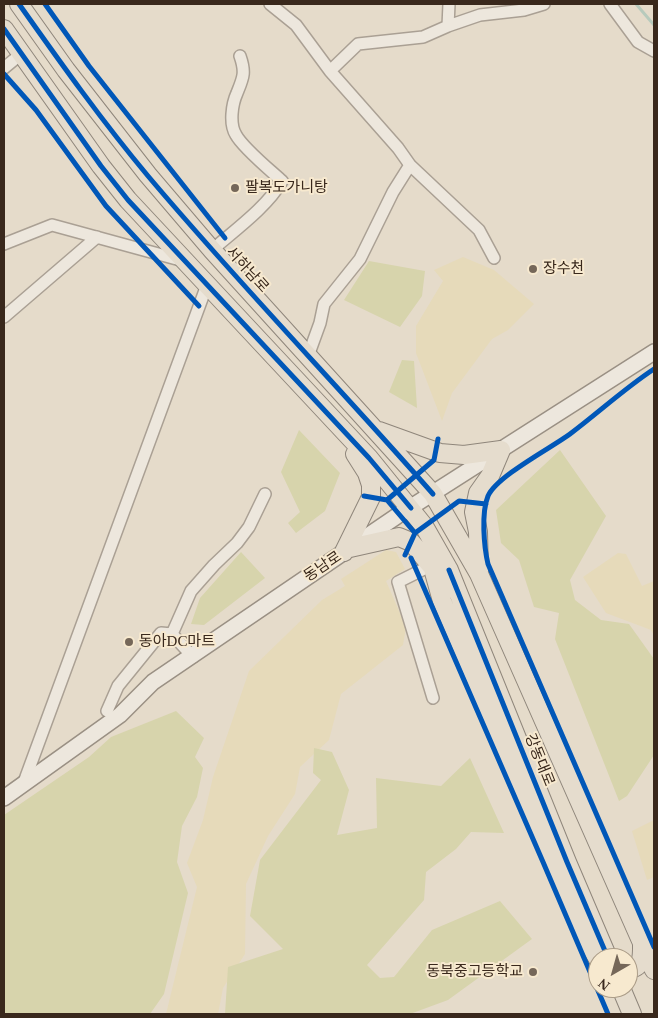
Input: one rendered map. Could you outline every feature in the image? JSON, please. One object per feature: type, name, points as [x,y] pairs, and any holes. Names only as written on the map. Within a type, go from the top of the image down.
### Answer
[{"type":"main road","name":"서하남로","points":[[19,4],[66,70],[148,175],[212,250],[378,431],[433,494]]},
{"type":"main road","points":[[4,29],[106,173],[147,221],[369,458],[411,508]]},
{"type":"main road","name":"동남로","points":[[4,798],[120,715],[153,682],[193,657],[347,550],[654,352]]},
{"type":"main road","points":[[344,431],[367,473],[371,491],[371,498],[366,511],[358,522],[347,550]]},
{"type":"main road","points":[[378,431],[440,453],[464,455],[501,450]]},
{"type":"main road","points":[[479,574],[478,532],[474,512],[478,493],[490,476],[501,450]]},
{"type":"main road","name":"강동대로","points":[[433,494],[479,574],[654,970]]},
{"type":"main road","name":"강동대로","points":[[411,508],[424,526],[449,570],[601,948]]},
{"type":"main road","points":[[347,550],[399,537],[411,542],[432,565],[469,618]]},
{"type":"main road","points":[[432,565],[442,601],[578,920],[589,944],[595,948]]},
{"type":"main road","points":[[638,966],[642,957],[642,942]]},
{"type":"street","points":[[270,4],[296,25],[330,71],[398,148],[410,165],[479,230],[494,258]]},
{"type":"street","points":[[448,26],[449,4]]},
{"type":"street","points":[[330,71],[358,44],[423,37],[480,15],[524,10],[544,4]]},
{"type":"street","points":[[610,4],[638,42],[654,51]]},
{"type":"street","points":[[4,68],[21,54]]},
{"type":"street","points":[[212,250],[264,203],[277,190],[282,181],[235,134],[232,118],[236,95],[244,78],[243,64],[240,56]]},
{"type":"street","points":[[308,356],[318,330],[324,304],[360,259],[410,165]]},
{"type":"street","points":[[4,244],[52,225],[185,261]]},
{"type":"street","points":[[4,317],[97,237]]},
{"type":"street","points":[[23,785],[207,284]]},
{"type":"street","points":[[172,634],[192,591],[214,565],[237,543],[249,527],[265,494]]},
{"type":"street","points":[[432,565],[398,582],[432,698]]},
{"type":"street","points":[[107,711],[118,686],[161,633],[172,634],[193,657]]},
{"type":"shaded area","points":[[463,257],[494,270],[534,304],[508,330],[492,339],[452,393],[442,421],[416,353],[416,326],[443,281],[434,270]]},
{"type":"shaded area","points":[[369,261],[425,271],[422,296],[400,327],[344,300]]},
{"type":"shaded area","points":[[402,360],[414,361],[417,408],[389,392]]},
{"type":"shaded area","points":[[299,430],[340,473],[325,511],[296,533],[288,523],[300,512],[281,472]]},
{"type":"shaded area","points":[[560,450],[606,516],[570,580],[575,600],[601,620],[629,624],[654,659],[654,755],[627,796],[619,801],[555,639],[559,613],[534,607],[519,560],[501,543],[496,510]]},
{"type":"shaded area","points":[[386,550],[396,552],[405,569],[386,581],[406,627],[403,645],[341,694],[329,740],[300,767],[295,794],[268,836],[246,884],[245,954],[223,988],[218,1014],[166,1014],[197,887],[187,863],[203,820],[213,777],[249,671],[322,600],[345,586],[341,579]]},
{"type":"shaded area","points":[[241,552],[265,578],[204,625],[191,624],[200,598]]},
{"type":"shaded area","points":[[618,553],[626,554],[642,586],[654,581],[654,636],[651,630],[606,613],[583,577]]},
{"type":"shaded area","points":[[176,711],[204,738],[195,757],[203,768],[197,797],[182,826],[177,862],[188,893],[164,994],[150,1014],[4,1014],[4,815],[89,757],[111,737]]},
{"type":"shaded area","points":[[314,748],[332,752],[349,790],[337,835],[377,828],[376,778],[441,786],[470,758],[504,833],[471,832],[456,849],[426,872],[424,900],[367,965],[380,978],[394,977],[432,930],[500,901],[532,939],[448,1000],[410,1014],[225,1014],[228,967],[283,949],[250,916],[260,860],[321,780],[313,773]]},
{"type":"shaded area","points":[[654,820],[654,877],[647,880],[632,831]]},
{"type":"waterway","points":[[636,4],[654,25]]},
{"type":"cycle path","points":[[19,4],[98,113],[148,176],[218,257],[433,494]]},
{"type":"cycle path","points":[[45,4],[89,66],[225,238]]},
{"type":"cycle path","points":[[4,29],[101,166],[128,200],[369,458],[411,508]]},
{"type":"cycle path","points":[[4,74],[36,110],[106,206],[199,306]]},
{"type":"cycle path","points":[[654,369],[570,434],[502,480],[493,488],[488,496],[484,511],[484,539],[488,564],[654,947]]},
{"type":"cycle path","points":[[387,500],[434,460],[438,439]]},
{"type":"cycle path","points":[[364,496],[387,500],[415,533]]},
{"type":"cycle path","points":[[405,555],[415,533],[459,501],[486,504]]},
{"type":"cycle path","points":[[411,558],[608,1014]]},
{"type":"cycle path","points":[[449,570],[604,948]]},
{"type":"place","name":"팔복도가니탕","points":[[235,188]]},
{"type":"place","name":"장수천","points":[[533,269]]},
{"type":"place","name":"동아DC마트","points":[[129,642]]},
{"type":"place","name":"동북중고등학교","points":[[533,972]]}]
